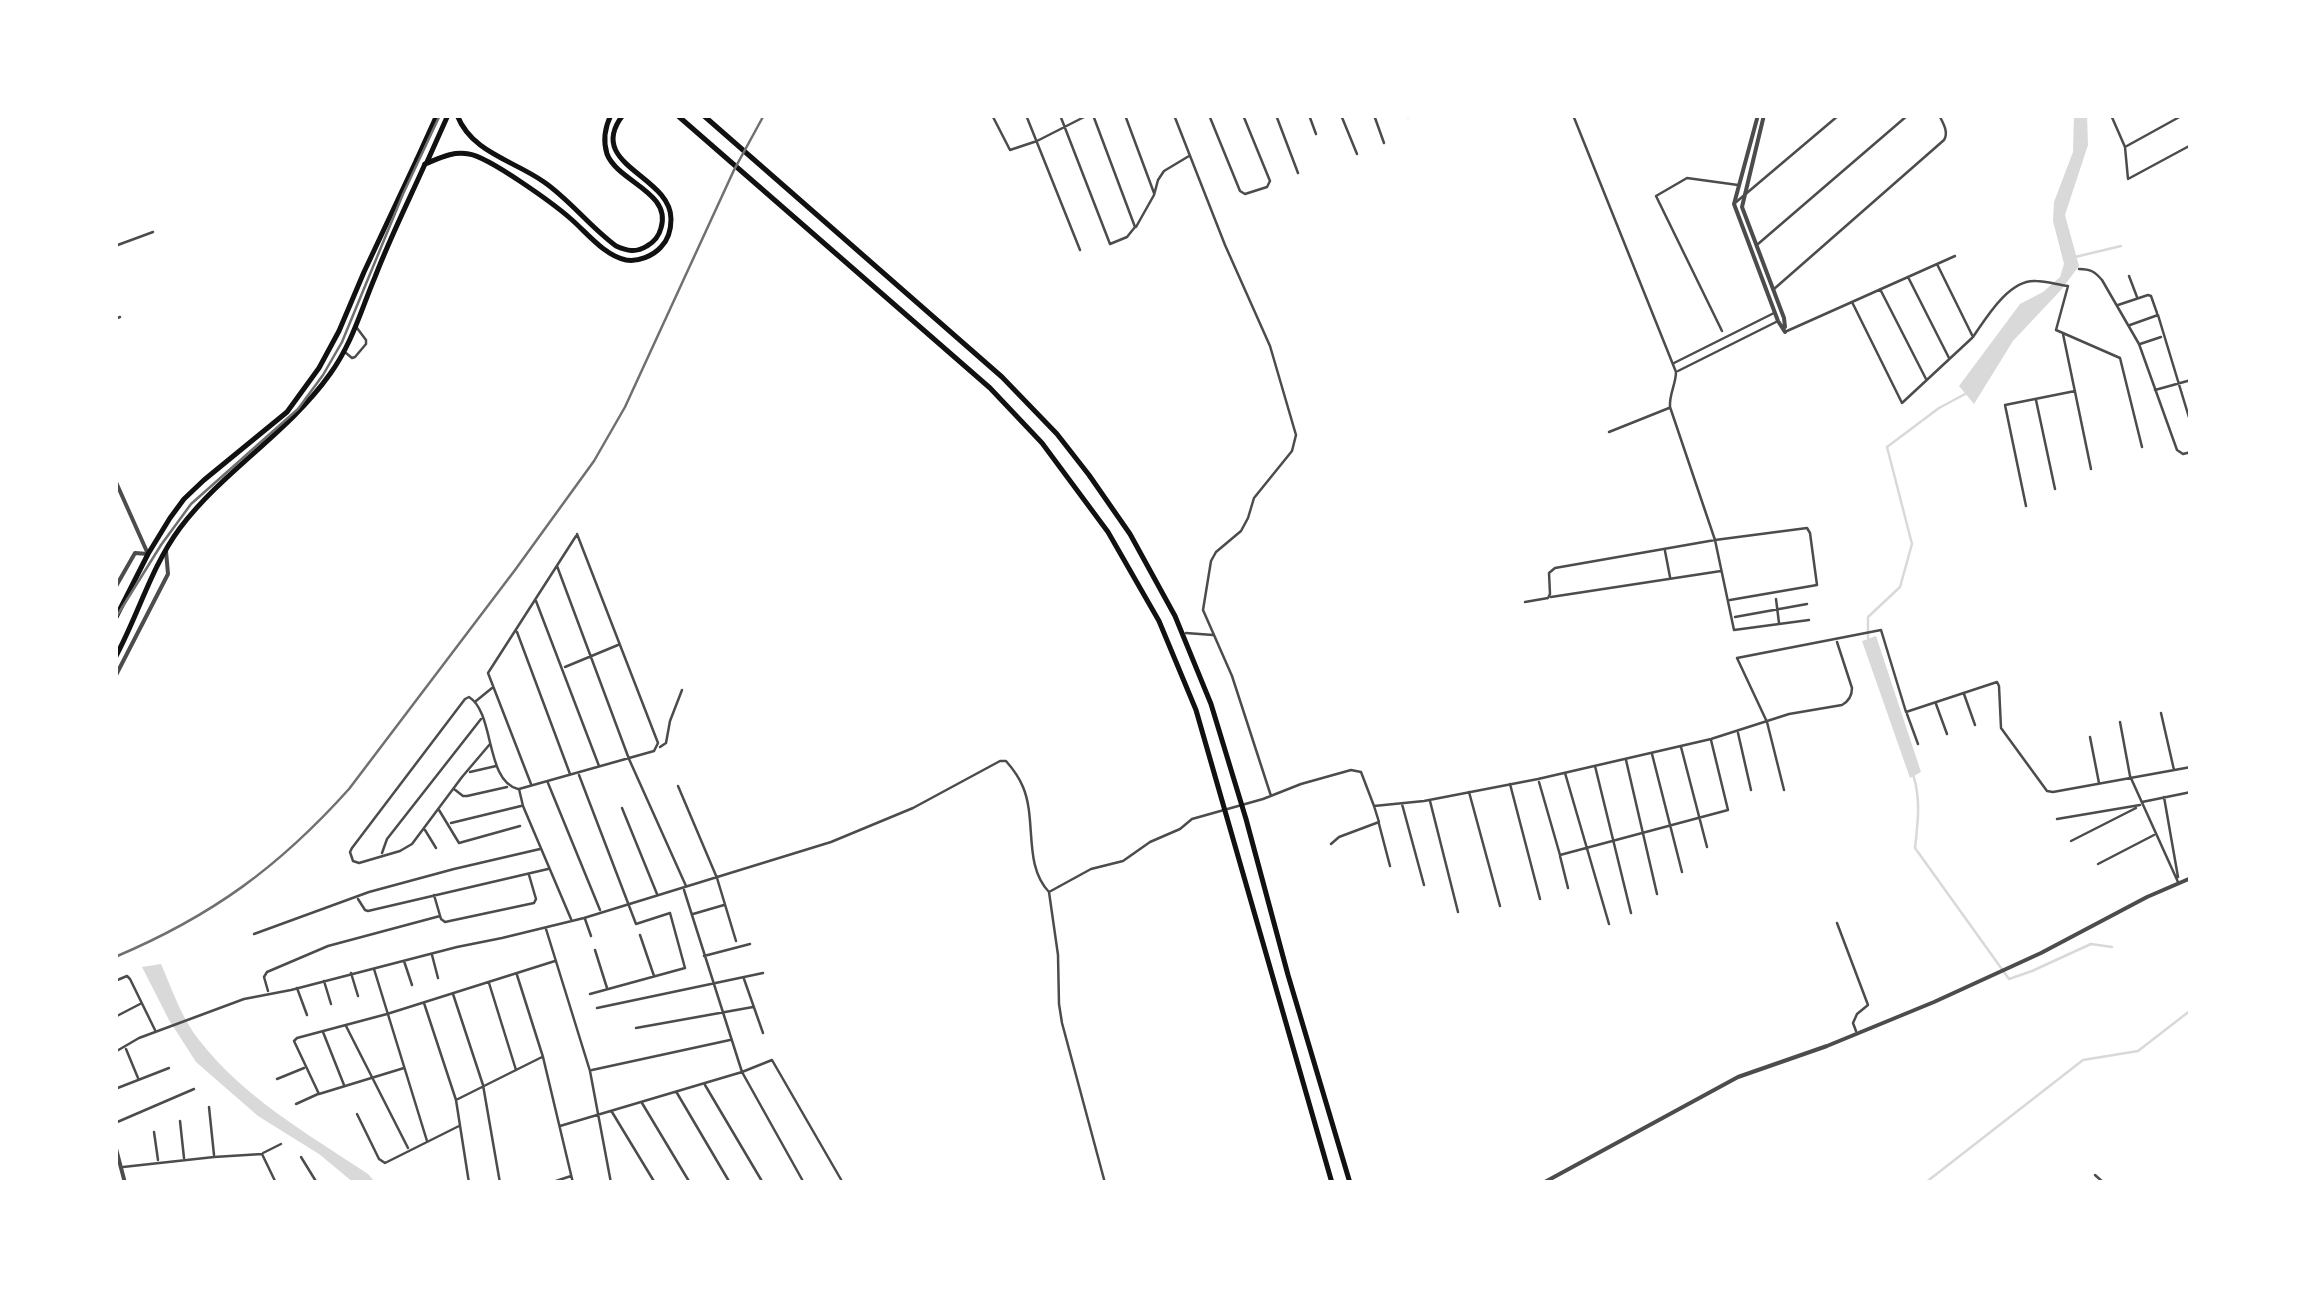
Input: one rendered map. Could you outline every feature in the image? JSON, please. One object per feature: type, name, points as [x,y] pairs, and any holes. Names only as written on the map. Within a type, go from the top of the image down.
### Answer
[{"type":"highway","points":[[115,619],[148,554],[184,499],[290,408],[319,368],[437,115]]},
{"type":"highway","points":[[115,658],[179,530],[216,489],[298,414],[331,374],[350,342],[396,226],[448,115]]},
{"type":"highway","points":[[457,115],[467,134],[481,147],[543,182],[616,246],[639,250],[654,241],[663,216],[656,201],[609,159],[605,132],[611,115]]},
{"type":"highway","points":[[425,164],[444,155],[476,156],[554,204],[610,253],[626,260],[640,259],[655,253],[666,241],[671,217],[664,196],[616,152],[613,134],[622,115]]},
{"type":"highway","points":[[702,115],[1027,401],[1089,475],[1130,534],[1183,633],[1223,739],[1350,1183]]},
{"type":"highway","points":[[677,117],[965,365],[1014,412],[1108,532],[1144,593],[1184,676],[1332,1183]]},
{"type":"highway","points":[[339,332],[350,342]]},
{"type":"street","points":[[992,115],[1010,150],[1090,115],[1135,227]]},
{"type":"street","points":[[1026,115],[1080,250]]},
{"type":"street","points":[[1060,115],[1110,244],[1127,237],[1135,227],[1164,171],[1190,156]]},
{"type":"street","points":[[1125,115],[1154,195]]},
{"type":"street","points":[[1174,115],[1270,346],[1296,436],[1292,451],[1254,498],[1240,532],[1211,561],[1203,610],[1232,676],[1272,796]]},
{"type":"street","points":[[1209,115],[1240,191],[1246,194],[1270,181],[1243,115]]},
{"type":"street","points":[[1276,115],[1298,173]]},
{"type":"street","points":[[1309,115],[1316,134]]},
{"type":"street","points":[[1341,115],[1357,154]]},
{"type":"street","points":[[1374,115],[1384,142]]},
{"type":"street","points":[[1573,115],[1676,372],[1670,407],[1715,540],[1734,630],[1809,620]]},
{"type":"street","points":[[1761,115],[1742,207],[1778,312]]},
{"type":"street","points":[[1761,115],[1734,204],[1785,332],[1955,256]]},
{"type":"street","points":[[1734,204],[1839,115]]},
{"type":"street","points":[[1757,245],[1908,115]]},
{"type":"street","points":[[1773,290],[1944,140],[1945,128],[1939,115]]},
{"type":"street","points":[[2125,147],[2183,115]]},
{"type":"street","points":[[2114,116],[2125,147],[2128,180],[2191,145]]},
{"type":"street","points":[[1722,331],[1656,196],[1686,178],[1739,185]]},
{"type":"street","points":[[115,246],[153,232]]},
{"type":"street","points":[[1936,264],[1973,337]]},
{"type":"street","points":[[2079,269],[2095,272],[2129,325],[2177,450],[2182,454],[2191,452]]},
{"type":"street","points":[[2129,276],[2137,298]]},
{"type":"street","points":[[1908,277],[1950,359]]},
{"type":"street","points":[[1852,302],[1902,403],[1973,337],[1997,302],[2022,284],[2033,280],[2068,286],[2056,330],[2120,358],[2142,446]]},
{"type":"street","points":[[1880,289],[1927,380]]},
{"type":"street","points":[[2117,306],[2151,296],[2191,424]]},
{"type":"street","points":[[1672,363],[1778,312]]},
{"type":"street","points":[[2129,325],[2158,315]]},
{"type":"street","points":[[1676,372],[1781,319]]},
{"type":"street","points":[[344,351],[355,358],[366,344],[356,327]]},
{"type":"street","points":[[2063,333],[2091,469]]},
{"type":"street","points":[[2139,344],[2164,336]]},
{"type":"street","points":[[2156,390],[2191,380]]},
{"type":"street","points":[[2026,506],[2006,405],[2075,391]]},
{"type":"street","points":[[2036,398],[2055,488]]},
{"type":"street","points":[[1608,432],[1670,407]]},
{"type":"street","points":[[115,480],[148,554],[136,553],[115,588]]},
{"type":"street","points":[[1548,598],[1551,570],[1715,540],[1807,528],[1817,585],[1730,600]]},
{"type":"street","points":[[532,786],[488,672],[577,534],[658,748]]},
{"type":"street","points":[[1665,549],[1670,579]]},
{"type":"street","points":[[115,677],[168,574],[166,551]]},
{"type":"street","points":[[557,566],[629,760],[685,888],[742,1072],[804,1183]]},
{"type":"street","points":[[1525,602],[1722,570]]},
{"type":"street","points":[[536,599],[600,768]]},
{"type":"street","points":[[1776,599],[1779,624]]},
{"type":"street","points":[[1732,618],[1807,604]]},
{"type":"street","points":[[516,628],[571,776]]},
{"type":"street","points":[[1784,790],[1767,722],[1736,658],[1881,630],[1918,744]]},
{"type":"street","points":[[1183,633],[1214,635]]},
{"type":"street","points":[[1374,806],[1538,779],[1711,739],[1788,714],[1842,705],[1848,702],[1852,688],[1837,640]]},
{"type":"street","points":[[562,668],[619,645]]},
{"type":"street","points":[[1906,712],[1996,682],[2001,728],[2052,792],[2191,767]]},
{"type":"street","points":[[476,702],[493,686]]},
{"type":"street","points":[[454,789],[467,796],[509,787],[519,789],[654,752],[666,744],[682,690]]},
{"type":"street","points":[[1963,693],[1975,725]]},
{"type":"street","points":[[490,744],[407,848],[355,863],[350,852],[469,697],[476,702],[482,718],[502,780],[509,787]]},
{"type":"street","points":[[1936,702],[1947,734]]},
{"type":"street","points":[[2161,712],[2174,770]]},
{"type":"street","points":[[382,856],[387,838],[482,718]]},
{"type":"street","points":[[2120,722],[2130,776],[2179,884]]},
{"type":"street","points":[[1737,732],[1751,790]]},
{"type":"street","points":[[2090,738],[2099,783]]},
{"type":"street","points":[[1560,855],[1728,810],[1711,739]]},
{"type":"street","points":[[1681,746],[1707,847]]},
{"type":"street","points":[[1652,752],[1682,872]]},
{"type":"street","points":[[1626,758],[1658,894]]},
{"type":"street","points":[[115,1052],[180,1022],[244,999],[584,918],[832,842],[913,808],[1006,760],[1024,789],[1038,876],[1049,892],[1062,1023],[1105,1183]]},
{"type":"street","points":[[466,773],[497,765]]},
{"type":"street","points":[[1595,765],[1632,912]]},
{"type":"street","points":[[1049,892],[1091,869],[1123,861],[1192,819],[1352,770],[1361,772],[1390,866]]},
{"type":"street","points":[[1564,772],[1609,924]]},
{"type":"street","points":[[578,774],[636,924],[670,913],[685,968],[590,994]]},
{"type":"street","points":[[1538,779],[1568,888]]},
{"type":"street","points":[[547,782],[601,912]]},
{"type":"street","points":[[1510,784],[1540,899]]},
{"type":"street","points":[[678,786],[718,878],[736,941]]},
{"type":"street","points":[[519,789],[572,921]]},
{"type":"street","points":[[1469,792],[1500,906]]},
{"type":"street","points":[[2056,819],[2191,792]]},
{"type":"street","points":[[2164,797],[2179,884]]},
{"type":"street","points":[[1430,799],[1458,912]]},
{"type":"street","points":[[1402,803],[1424,884]]},
{"type":"street","points":[[2071,841],[2141,804]]},
{"type":"street","points":[[448,824],[523,806]]},
{"type":"street","points":[[622,808],[658,896]]},
{"type":"street","points":[[439,810],[459,843],[520,826]]},
{"type":"street","points":[[1331,844],[1338,837],[1378,822]]},
{"type":"street","points":[[424,829],[436,848]]},
{"type":"street","points":[[2098,864],[2155,834]]},
{"type":"street","points":[[254,934],[357,897],[541,849]]},
{"type":"street","points":[[357,897],[368,911],[550,868]]},
{"type":"street","points":[[434,895],[445,922],[534,903],[529,874]]},
{"type":"street","points":[[1544,1183],[1738,1078],[1996,974],[2191,878]]},
{"type":"street","points":[[691,914],[726,904]]},
{"type":"street","points":[[269,994],[264,977],[267,972],[328,946],[440,916]]},
{"type":"street","points":[[584,918],[590,936]]},
{"type":"street","points":[[1837,923],[1868,1005],[1853,1023],[1856,1032]]},
{"type":"street","points":[[545,928],[590,1070],[611,1183]]},
{"type":"street","points":[[640,935],[654,976]]},
{"type":"street","points":[[704,956],[750,944]]},
{"type":"street","points":[[595,950],[607,989]]},
{"type":"street","points":[[432,953],[438,978]]},
{"type":"street","points":[[404,960],[412,984]]},
{"type":"street","points":[[319,1094],[294,1041],[297,1038],[555,961]]},
{"type":"street","points":[[374,967],[427,1141]]},
{"type":"street","points":[[351,973],[358,996]]},
{"type":"street","points":[[516,973],[544,1057],[573,1183]]},
{"type":"street","points":[[597,1008],[763,973]]},
{"type":"street","points":[[743,977],[762,1033]]},
{"type":"street","points":[[115,982],[130,978],[156,1032]]},
{"type":"street","points":[[324,981],[331,1004]]},
{"type":"street","points":[[488,982],[516,1070]]},
{"type":"street","points":[[298,988],[307,1015]]},
{"type":"street","points":[[453,992],[483,1086],[500,1183]]},
{"type":"street","points":[[424,1001],[456,1100],[469,1183]]},
{"type":"street","points":[[115,1017],[142,1003]]},
{"type":"street","points":[[636,1028],[753,1007]]},
{"type":"street","points":[[345,1025],[410,1151]]},
{"type":"street","points":[[322,1032],[344,1086]]},
{"type":"street","points":[[590,1070],[732,1040]]},
{"type":"street","points":[[124,1047],[139,1080]]},
{"type":"street","points":[[456,1100],[544,1057]]},
{"type":"street","points":[[560,1126],[772,1060],[843,1183]]},
{"type":"street","points":[[277,1079],[305,1067]]},
{"type":"street","points":[[115,1089],[169,1068]]},
{"type":"street","points":[[296,1104],[404,1068]]},
{"type":"street","points":[[704,1083],[763,1183]]},
{"type":"street","points":[[115,1124],[194,1089]]},
{"type":"street","points":[[676,1092],[730,1183]]},
{"type":"street","points":[[642,1102],[690,1183]]},
{"type":"street","points":[[209,1107],[214,1157]]},
{"type":"street","points":[[611,1111],[654,1183]]},
{"type":"street","points":[[356,1114],[385,1163],[460,1125]]},
{"type":"street","points":[[180,1121],[185,1160]]},
{"type":"street","points":[[154,1132],[159,1163]]},
{"type":"street","points":[[122,1167],[262,1154],[280,1144]]},
{"type":"street","points":[[115,1145],[125,1183],[118,1183]]},
{"type":"street","points":[[262,1154],[276,1183]]},
{"type":"street","points":[[301,1157],[318,1183]]},
{"type":"street","points":[[2095,1175],[2104,1183]]},
{"type":"street","points":[[550,1183],[571,1176]]},
{"type":"shaded area","points":[[2074,115],[2087,115],[2088,145],[2065,215],[2079,266],[2013,341],[1974,404],[1959,386],[2020,304],[2060,277],[2064,264],[2053,221],[2054,202],[2073,152]]},
{"type":"shaded area","points":[[1876,636],[1921,772],[1910,778],[1862,641]]},
{"type":"shaded area","points":[[161,964],[187,1022],[217,1061],[256,1097],[376,1183],[354,1183],[319,1154],[258,1116],[196,1062],[142,967]]},
{"type":"waterway","points":[[2075,257],[2121,246]]},
{"type":"waterway","points":[[1868,638],[1868,617],[1900,587],[1912,544],[1887,447],[1939,408],[1967,393]]},
{"type":"waterway","points":[[1913,774],[1918,802],[1915,848],[2009,979],[2091,944],[2112,947]]},
{"type":"waterway","points":[[1925,1183],[2083,1060],[2138,1051],[2191,1010]]},
{"type":"railway","points":[[115,619],[191,504],[298,409],[323,375],[342,342],[440,115]]},
{"type":"railway","points":[[115,957],[183,924],[242,887],[297,842],[349,789],[594,461],[625,407],[734,170],[764,115]]}]
